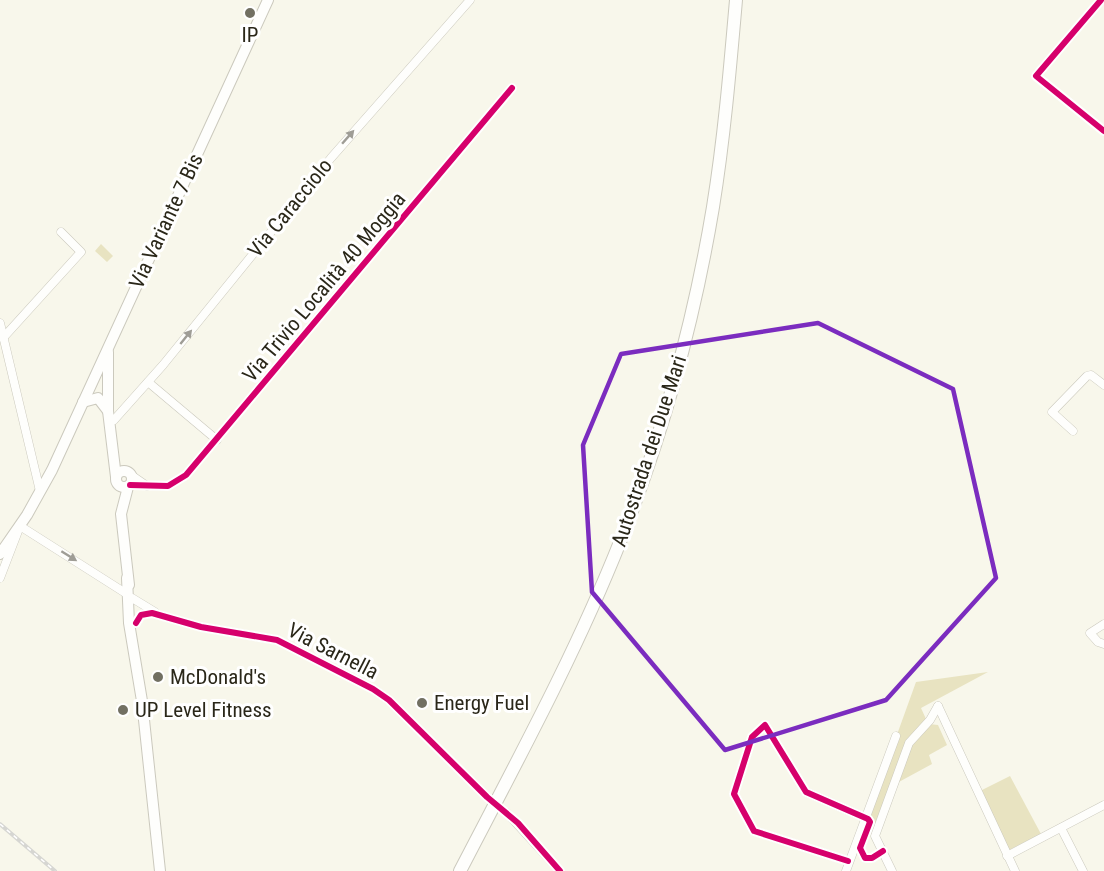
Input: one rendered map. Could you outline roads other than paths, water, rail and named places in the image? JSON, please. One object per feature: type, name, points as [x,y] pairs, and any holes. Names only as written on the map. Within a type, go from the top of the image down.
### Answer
[{"type":"highway","name":"Autostrada dei Due Mari","points":[[460,871],[581,633],[620,542],[657,439],[694,304],[713,207],[726,109],[736,0]]},
{"type":"highway","name":"Autostrada dei Due Mari","points":[[468,871],[588,637],[627,545],[664,441],[689,355],[717,228],[734,110],[743,0]]},
{"type":"main road","name":"Via Variante 7 Bis","points":[[159,871],[142,701],[132,636],[122,507],[116,480],[108,375],[109,346],[268,0]]},
{"type":"main road","points":[[0,554],[20,526],[40,491],[109,346]]},
{"type":"main road","points":[[83,402],[108,375],[102,372],[96,375]]},
{"type":"main road","points":[[83,402],[98,398],[111,415]]},
{"type":"main road","name":"Via Variante 7 Bis","points":[[115,451],[130,480],[122,507]]},
{"type":"main road","points":[[116,480],[123,488],[130,480]]},
{"type":"main road","name":"Via Variante 7 Bis","points":[[129,596],[137,613],[142,701]]},
{"type":"main road","name":"Via Variante 7 Bis","points":[[132,636],[137,613]]},
{"type":"street","name":"Via Caracciolo","points":[[111,415],[148,382],[331,158],[470,0]]},
{"type":"street","points":[[1101,0],[1036,76],[1104,131]]},
{"type":"street","name":"Via Trivio Località 40 Moggia","points":[[130,480],[148,487],[168,486],[180,481],[217,440],[512,88]]},
{"type":"street","points":[[3,338],[81,252],[61,232]]},
{"type":"street","points":[[0,323],[40,491]]},
{"type":"street","points":[[1073,431],[1052,412],[1088,376],[1091,375],[1104,385]]},
{"type":"street","points":[[148,382],[217,440]]},
{"type":"street","points":[[0,578],[20,526],[129,596]]},
{"type":"street","points":[[137,613],[139,616],[161,615]]},
{"type":"street","name":"Via Sarnella","points":[[137,613],[161,615],[201,627],[277,640],[373,689],[389,700],[487,797]]},
{"type":"street","points":[[1104,624],[1090,633],[1098,642],[1104,644]]},
{"type":"street","points":[[892,871],[875,836],[909,743],[930,720],[938,706],[1015,871]]},
{"type":"street","points":[[848,861],[754,831],[734,794],[752,737],[765,725],[806,792],[865,816],[870,822],[860,848],[865,858],[872,858],[883,851]]},
{"type":"street","points":[[846,871],[896,736]]},
{"type":"street","points":[[1007,855],[1104,805]]},
{"type":"street","points":[[507,813],[560,871]]},
{"type":"street","points":[[1061,828],[1083,871]]},
{"type":"railway","points":[[0,824],[55,871]]},
{"type":"place","name":"IP","points":[[250,13]]},
{"type":"place","name":"McDonald's","points":[[158,677]]},
{"type":"place","name":"Energy Fuel","points":[[422,703]]},
{"type":"place","name":"UP Level Fitness","points":[[123,710]]}]
